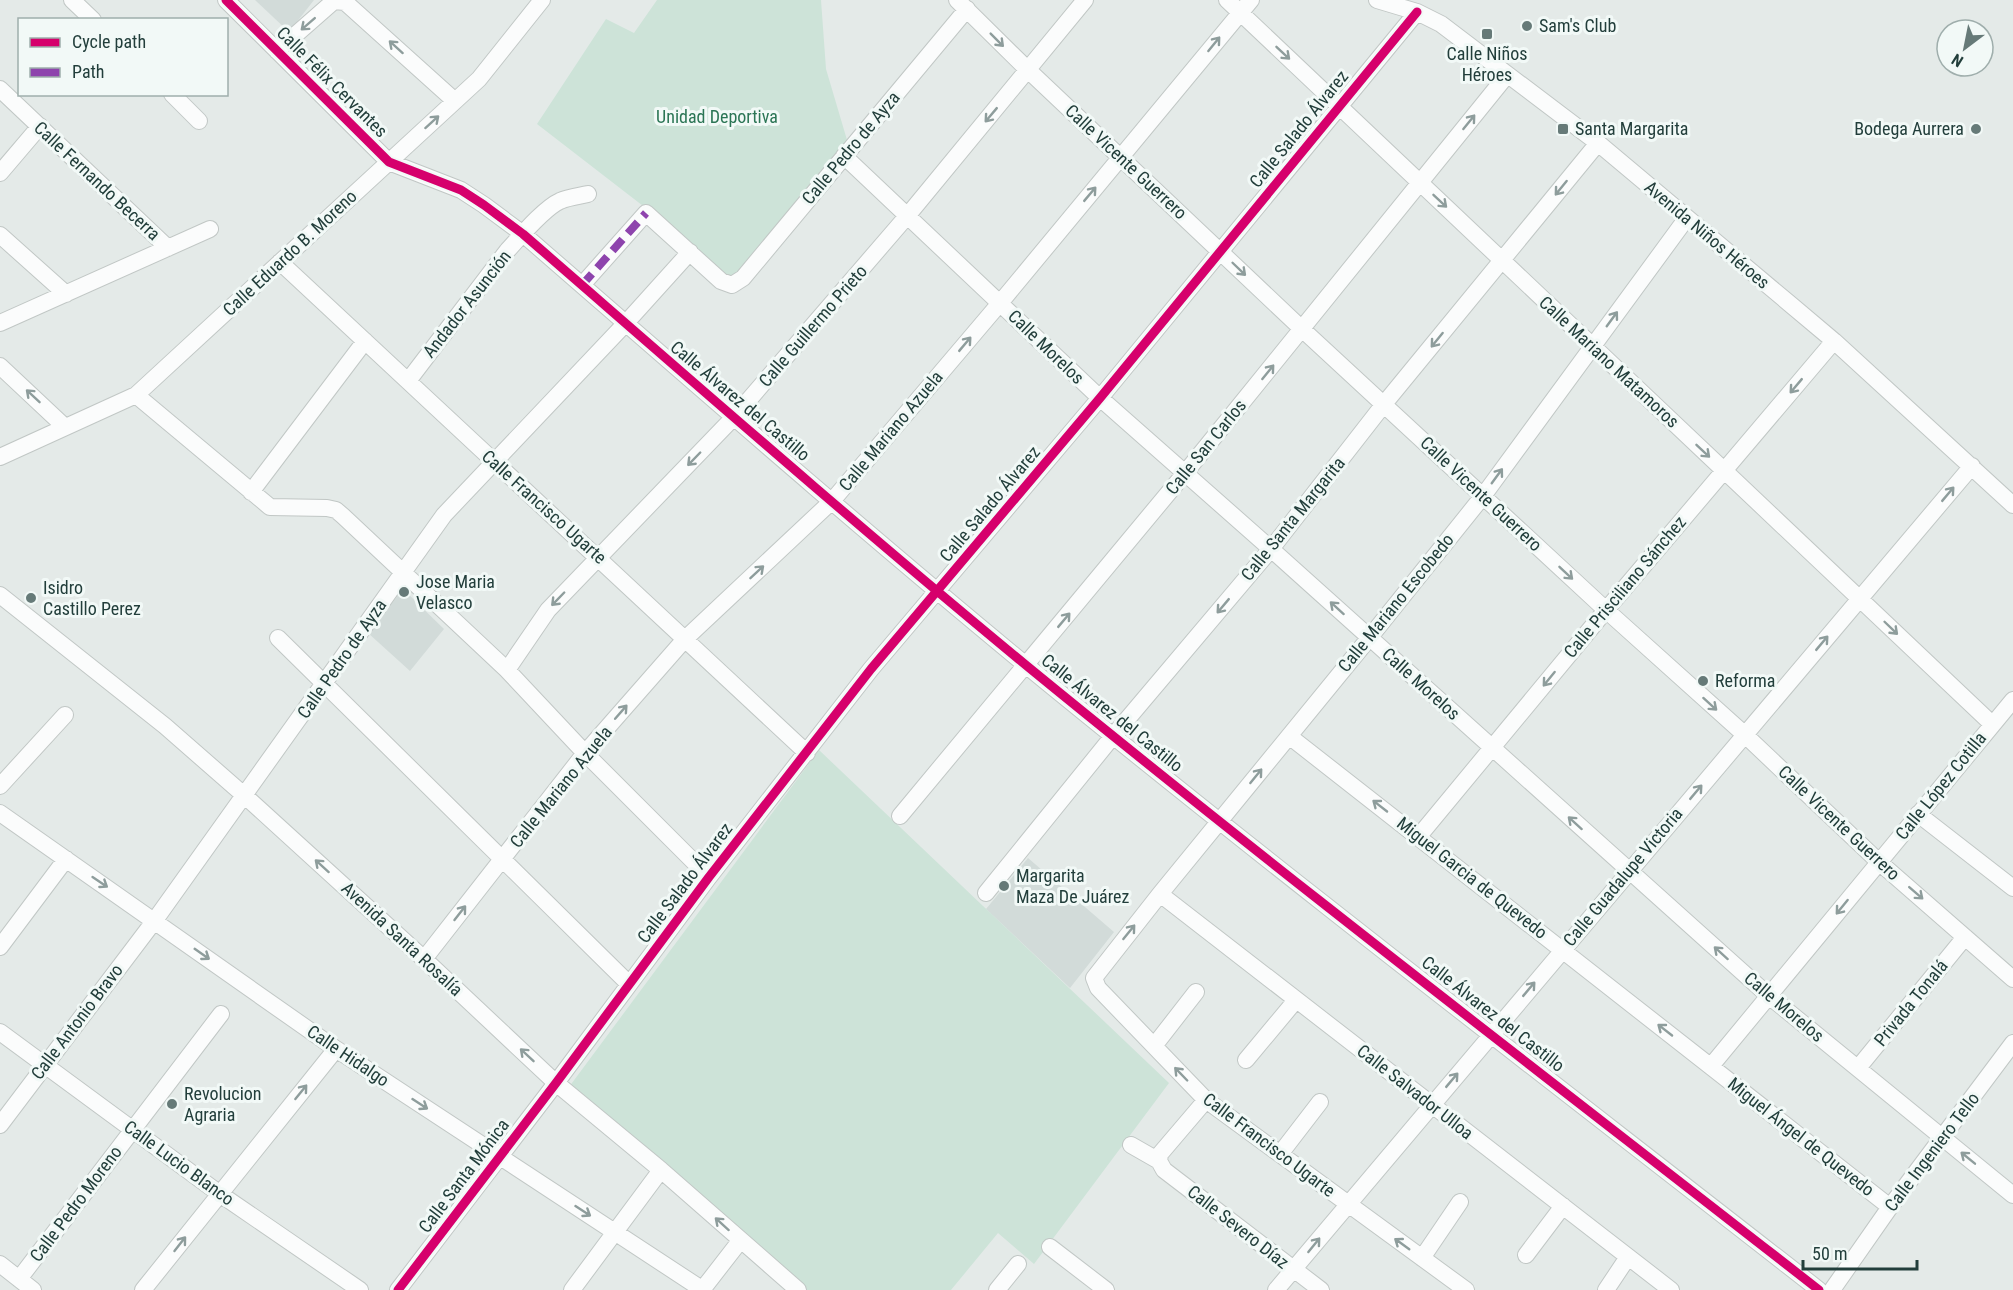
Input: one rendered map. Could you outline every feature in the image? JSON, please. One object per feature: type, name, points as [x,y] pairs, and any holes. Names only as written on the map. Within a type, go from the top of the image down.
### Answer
[{"type":"street","points":[[72,0],[91,18]]},
{"type":"street","name":"Calle Félix Cervantes","points":[[226,0],[389,162]]},
{"type":"street","points":[[277,51],[334,1],[340,0],[350,5],[455,101]]},
{"type":"street","name":"Calle Eduardo B. Moreno","points":[[0,457],[136,395],[479,79],[542,0]]},
{"type":"street","name":"Calle Guillermo Prieto","points":[[507,670],[548,610],[734,417],[908,215],[1085,0]]},
{"type":"street","name":"Calle Mariano Matamoros","points":[[1227,0],[1246,6],[1340,106],[1420,183],[1992,724]]},
{"type":"street","name":"Avenida Niños Héroes","points":[[1377,0],[1417,12],[1441,24],[1598,143],[1834,341],[2013,505]]},
{"type":"street","name":"Calle Vicente Guerrero","points":[[962,4],[1120,158],[1303,330],[1879,862],[2013,979]]},
{"type":"street","name":"Calle Pedro de Ayza","points":[[154,920],[444,515],[690,252],[721,281],[732,285],[743,278],[844,156],[962,4]]},
{"type":"street","name":"Calle Mariano Azuela","points":[[424,959],[585,753],[685,639],[832,501],[1000,303],[1246,6]]},
{"type":"street","name":"Calle Salado Álvarez","points":[[556,1083],[709,877],[872,669],[1100,398],[1417,12]]},
{"type":"street","name":"Calle San Carlos","points":[[900,816],[1303,330],[1508,75]]},
{"type":"street","name":"Calle Fernando Becerra","points":[[0,89],[168,248]]},
{"type":"street","points":[[174,96],[199,120]]},
{"type":"street","points":[[0,173],[40,126]]},
{"type":"street","name":"Calle Santa Margarita","points":[[986,893],[1113,736],[1271,549],[1384,404],[1598,143]]},
{"type":"street","name":"Calle Morelos","points":[[844,156],[1100,398],[1769,996],[2013,1195]]},
{"type":"street","name":"Calle Álvarez del Castillo","points":[[389,162],[461,190],[484,204],[523,234],[832,501],[1113,736],[1819,1290]]},
{"type":"street","name":"Andador Asunción","points":[[408,381],[507,251],[523,234],[560,201],[588,194]]},
{"type":"street","points":[[582,285],[646,213],[690,252]]},
{"type":"street","name":"Calle Mariano Escobedo","points":[[1094,978],[1483,496],[1686,219]]},
{"type":"street","points":[[0,323],[210,229]]},
{"type":"street","points":[[0,235],[66,294]]},
{"type":"street","name":"Calle Francisco Ugarte","points":[[280,262],[807,753]]},
{"type":"street","points":[[251,492],[365,341]]},
{"type":"street","name":"Calle Prisciliano Sánchez","points":[[1419,836],[1605,610],[1834,341]]},
{"type":"street","points":[[0,366],[65,427]]},
{"type":"street","points":[[136,395],[270,507],[336,510],[507,670],[585,753],[709,877]]},
{"type":"street","name":"Calle Guadalupe Victoria","points":[[1276,1290],[1972,466]]},
{"type":"street","name":"Avenida Santa Rosalía","points":[[3,603],[165,726],[424,959],[556,1083],[661,1170],[798,1290]]},
{"type":"street","points":[[279,638],[629,984]]},
{"type":"street","name":"Calle López Cotilla","points":[[1711,1066],[2013,700]]},
{"type":"street","points":[[0,786],[65,715]]},
{"type":"street","name":"Miguel Garcia de Quevedo","points":[[1289,736],[1711,1066]]},
{"type":"street","name":"Calle Hidalgo","points":[[0,813],[336,1049],[702,1290]]},
{"type":"street","points":[[1918,814],[2013,888]]},
{"type":"street","points":[[0,947],[66,860]]},
{"type":"street","name":"Calle Salvador Ulloa","points":[[1160,894],[1671,1290]]},
{"type":"street","name":"Calle Antonio Bravo","points":[[0,1125],[154,920]]},
{"type":"street","name":"Privada Tonalá","points":[[1858,1068],[1965,937]]},
{"type":"street","name":"Calle Francisco Ugarte","points":[[1094,978],[1098,988],[1206,1100],[1466,1290]]},
{"type":"street","points":[[1154,1047],[1196,992]]},
{"type":"street","points":[[1246,1060],[1296,1000]]},
{"type":"street","name":"Calle Pedro Moreno","points":[[19,1279],[221,1014]]},
{"type":"street","name":"Calle Lucio Blanco","points":[[0,1032],[220,1194],[360,1290]]},
{"type":"street","name":"Calle Ingeniero Tello","points":[[1832,1290],[2013,1043]]},
{"type":"street","points":[[143,1290],[336,1049]]},
{"type":"street","name":"Miguel Ángel de Quevedo","points":[[1711,1066],[1890,1208]]},
{"type":"street","name":"Calle Santa Mónica","points":[[398,1290],[556,1083]]},
{"type":"street","points":[[1159,1161],[1160,1154],[1206,1100]]},
{"type":"street","points":[[1280,1154],[1320,1102]]},
{"type":"street","name":"Calle Severo Díaz","points":[[1131,1145],[1159,1161],[1164,1170],[1321,1290]]},
{"type":"street","points":[[572,1290],[661,1170]]},
{"type":"street","points":[[1422,1258],[1460,1202]]},
{"type":"street","points":[[1526,1255],[1563,1206]]},
{"type":"street","points":[[702,1290],[740,1241]]},
{"type":"street","points":[[1050,1247],[1106,1290]]},
{"type":"street","points":[[1606,1290],[1628,1257]]},
{"type":"street","points":[[0,1264],[33,1290]]},
{"type":"street","points":[[997,1290],[1018,1264]]},
{"type":"shaded area","points":[[255,0],[314,0],[289,32]]},
{"type":"shaded area","points":[[403,589],[444,629],[410,671],[368,633]]},
{"type":"shaded area","points":[[1028,858],[1114,932],[1070,988],[986,909]]},
{"type":"green space","name":"Unidad Deportiva","points":[[657,0],[821,0],[826,69],[847,140],[733,282],[647,209],[537,124],[606,19],[634,33]]},
{"type":"green space","points":[[819,750],[1169,1083],[1034,1264],[998,1233],[951,1290],[807,1290],[569,1087]]},
{"type":"marked path","points":[[582,285],[646,213]]},
{"type":"cycle path","points":[[226,0],[389,162],[461,190],[523,234],[836,506],[1027,666],[1322,902],[1819,1290]]},
{"type":"cycle path","points":[[398,1290],[709,877],[871,669],[1100,398],[1417,12]]},
{"type":"place","name":"Sam's Club","points":[[1527,26]]},
{"type":"place","name":"Calle Niños Héroes","points":[[1487,34]]},
{"type":"place","name":"Santa Margarita","points":[[1563,129]]},
{"type":"place","name":"Bodega Aurrera","points":[[1976,129]]},
{"type":"place","name":"Jose Maria Velasco","points":[[404,592]]},
{"type":"place","name":"Isidro Castillo Perez","points":[[31,598]]},
{"type":"place","name":"Reforma","points":[[1703,681]]},
{"type":"place","name":"Margarita Maza De Juárez","points":[[1004,886]]},
{"type":"place","name":"Revolucion Agraria","points":[[172,1104]]}]
